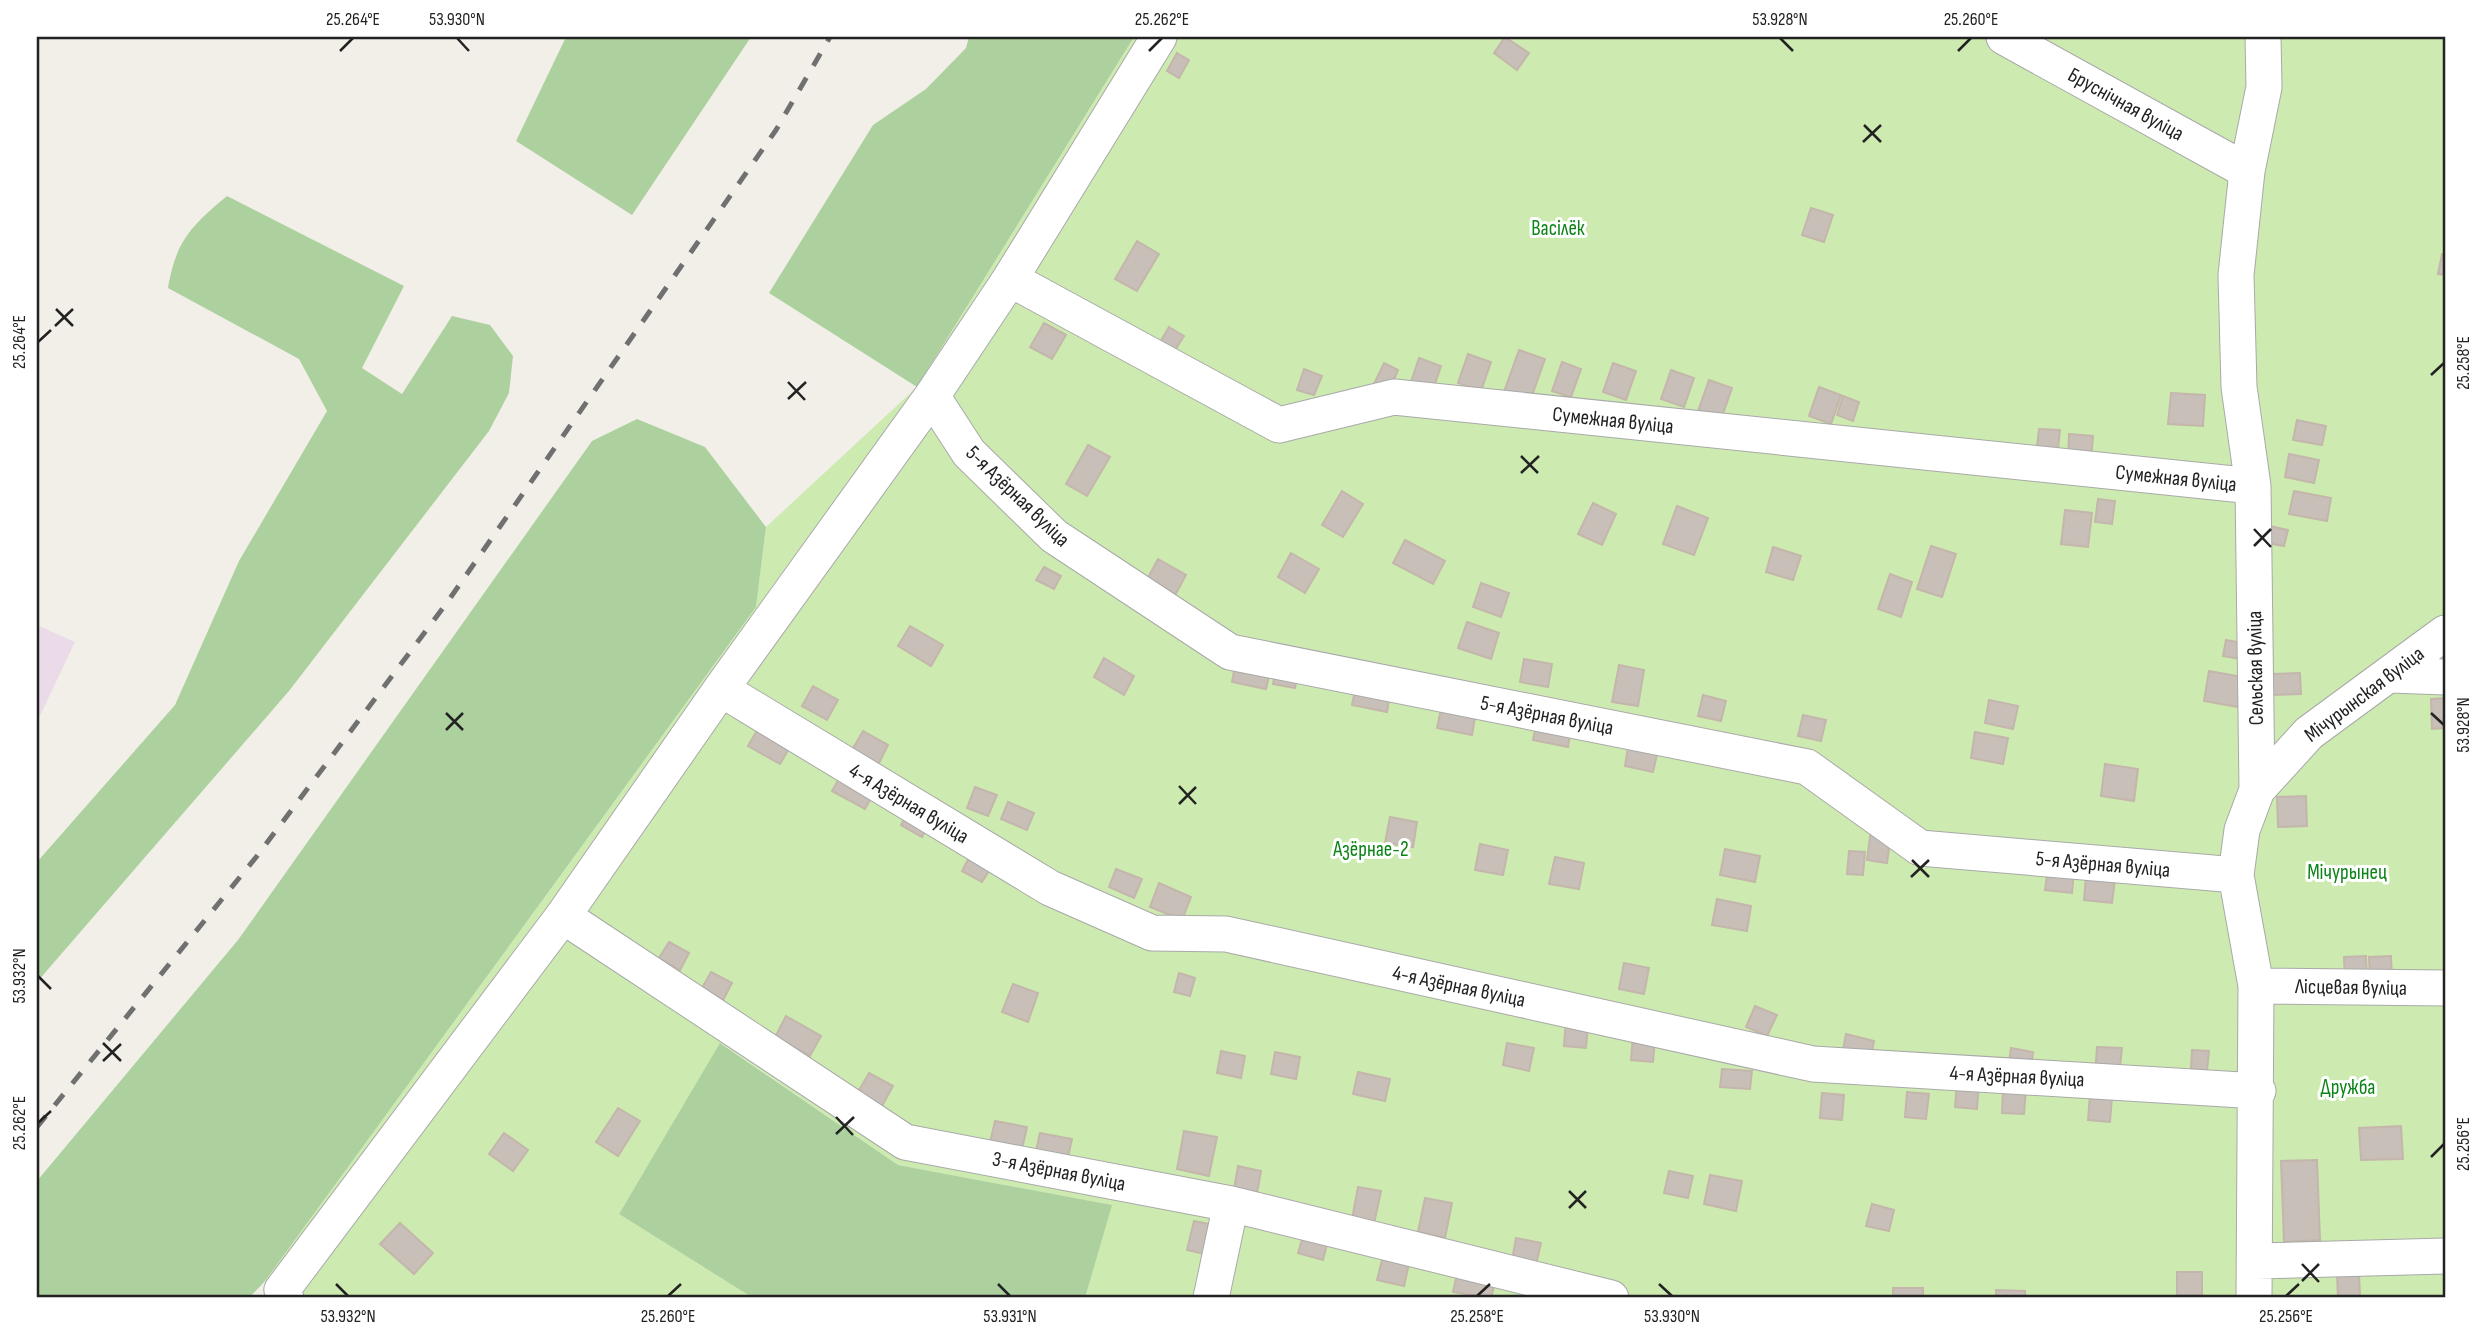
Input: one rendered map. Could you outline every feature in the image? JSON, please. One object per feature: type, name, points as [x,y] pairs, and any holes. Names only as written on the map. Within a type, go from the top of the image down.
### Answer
[{"type":"street","points":[[286,1298],[282,1290],[563,916],[721,689],[932,396],[1010,279],[1159,37]]},
{"type":"street","name":"Бруснічная вуліца","points":[[2004,37],[2247,171]]},
{"type":"street","name":"Сельская вуліца","points":[[2255,1298],[2258,1091],[2256,986],[2236,875],[2242,830],[2257,790],[2253,486],[2239,387],[2236,275],[2247,171],[2264,87],[2263,37]]},
{"type":"street","name":"Сумежная вуліца","points":[[1010,279],[1279,425],[1394,397],[2253,486]]},
{"type":"street","name":"5-я Азёрная вуліца","points":[[932,396],[969,453],[1054,536],[1230,652],[1807,766],[1920,848],[2236,875]]},
{"type":"street","name":"Мічурынская вуліца","points":[[2257,790],[2309,733],[2445,633]]},
{"type":"street","points":[[2391,675],[2445,677]]},
{"type":"street","name":"4-я Азёрная вуліца","points":[[721,689],[1050,888],[1152,933],[1226,934],[1813,1064],[2258,1091]]},
{"type":"street","name":"3-я Азёрная вуліца","points":[[563,916],[905,1142],[1231,1204],[1611,1298]]},
{"type":"street","name":"Лісцевая вуліца","points":[[2256,986],[2445,988]]},
{"type":"street","points":[[1211,1298],[1231,1204]]},
{"type":"street","points":[[2256,1261],[2445,1256]]},
{"type":"shaded area","points":[[37,625],[75,642],[37,722]]},
{"type":"green space","points":[[566,37],[751,37],[632,215],[516,141]]},
{"type":"green space","points":[[969,37],[1134,37],[917,387],[769,293],[873,125],[926,89],[966,48]]},
{"type":"green space","points":[[1134,37],[2445,37],[2445,1298],[1085,1298],[1111,1205],[898,1165],[721,1043],[619,1214],[753,1298],[276,1298],[265,1281],[756,607],[766,527],[917,387]]},
{"type":"green space","points":[[227,196],[404,286],[362,368],[402,394],[452,316],[490,325],[513,356],[509,393],[489,431],[289,691],[37,982],[37,862],[175,705],[239,561],[327,411],[299,359],[168,288],[176,258],[187,236],[204,216]]},
{"type":"green space","points":[[637,419],[705,447],[766,527],[756,607],[265,1281],[249,1298],[37,1298],[37,1181],[238,940],[592,441]]},
{"type":"green space","points":[[720,1043],[898,1165],[1112,1205],[1085,1298],[753,1298],[619,1214]]},
{"type":"building","points":[[1505,37],[1529,53],[1517,70],[1494,53]]},
{"type":"building","points":[[1177,53],[1189,60],[1179,78],[1167,71]]},
{"type":"building","points":[[1811,208],[1833,215],[1824,242],[1802,235]]},
{"type":"building","points":[[1137,241],[1159,254],[1137,291],[1115,279]]},
{"type":"building","points":[[2442,254],[2445,254],[2445,275],[2438,274]]},
{"type":"building","points":[[1044,323],[1066,335],[1052,359],[1030,347]]},
{"type":"building","points":[[1169,327],[1184,336],[1173,353],[1159,344]]},
{"type":"building","points":[[1519,350],[1545,359],[1530,401],[1504,392]]},
{"type":"building","points":[[1468,354],[1491,362],[1481,391],[1458,383]]},
{"type":"building","points":[[1419,358],[1441,366],[1433,390],[1411,382]]},
{"type":"building","points":[[1562,362],[1581,369],[1571,397],[1552,391]]},
{"type":"building","points":[[1384,363],[1398,370],[1389,391],[1374,384]]},
{"type":"building","points":[[1613,363],[1636,371],[1626,400],[1603,392]]},
{"type":"building","points":[[1304,369],[1322,376],[1314,395],[1297,390]]},
{"type":"building","points":[[1671,370],[1694,378],[1684,407],[1661,399]]},
{"type":"building","points":[[1709,380],[1732,388],[1719,425],[1696,417]]},
{"type":"building","points":[[1819,387],[1841,395],[1831,424],[1809,416]]},
{"type":"building","points":[[2171,393],[2205,395],[2203,426],[2168,424]]},
{"type":"building","points":[[1843,396],[1859,402],[1853,421],[1837,415]]},
{"type":"building","points":[[2297,420],[2326,426],[2322,445],[2293,440]]},
{"type":"building","points":[[2039,429],[2060,430],[2058,449],[2037,447]]},
{"type":"building","points":[[2069,434],[2093,436],[2091,461],[2068,459]]},
{"type":"building","points":[[1088,445],[1110,457],[1087,496],[1066,484]]},
{"type":"building","points":[[2289,454],[2319,460],[2314,483],[2285,477]]},
{"type":"building","points":[[1342,491],[1363,504],[1343,537],[1322,525]]},
{"type":"building","points":[[2294,491],[2331,498],[2327,521],[2289,514]]},
{"type":"building","points":[[2098,499],[2115,501],[2112,524],[2095,522]]},
{"type":"building","points":[[1593,503],[1616,514],[1602,545],[1578,534]]},
{"type":"building","points":[[1677,506],[1708,518],[1694,555],[1663,544]]},
{"type":"building","points":[[2065,510],[2092,513],[2088,547],[2061,544]]},
{"type":"building","points":[[2270,526],[2288,530],[2284,546],[2267,543]]},
{"type":"building","points":[[1405,540],[1445,561],[1433,584],[1393,563]]},
{"type":"building","points":[[1931,546],[1956,554],[1942,597],[1917,589]]},
{"type":"building","points":[[1773,547],[1801,556],[1793,580],[1766,572]]},
{"type":"building","points":[[1291,553],[1319,569],[1305,593],[1278,577]]},
{"type":"building","points":[[1158,559],[1186,575],[1173,599],[1145,583]]},
{"type":"building","points":[[1044,567],[1061,576],[1054,589],[1036,580]]},
{"type":"building","points":[[1890,574],[1912,582],[1901,617],[1878,609]]},
{"type":"building","points":[[1481,583],[1509,593],[1501,617],[1473,607]]},
{"type":"building","points":[[1467,622],[1499,633],[1491,659],[1458,648]]},
{"type":"building","points":[[910,626],[943,645],[931,666],[898,646]]},
{"type":"building","points":[[2226,640],[2243,643],[2240,659],[2223,656]]},
{"type":"building","points":[[1104,658],[1134,676],[1124,695],[1094,677]]},
{"type":"building","points":[[1524,659],[1552,664],[1548,687],[1520,682]]},
{"type":"building","points":[[1236,661],[1271,667],[1266,689],[1232,682]]},
{"type":"building","points":[[1619,665],[1644,670],[1638,706],[1612,702]]},
{"type":"building","points":[[1276,668],[1298,672],[1295,688],[1273,684]]},
{"type":"building","points":[[2209,671],[2243,677],[2238,707],[2204,701]]},
{"type":"building","points":[[2300,673],[2301,694],[2272,695],[2271,674]]},
{"type":"building","points":[[1357,681],[1391,688],[1387,712],[1352,705]]},
{"type":"building","points":[[813,686],[838,700],[827,720],[802,706]]},
{"type":"building","points":[[1703,695],[1726,701],[1721,721],[1698,716]]},
{"type":"building","points":[[2445,698],[2445,728],[2432,729],[2431,699]]},
{"type":"building","points":[[1443,700],[1477,706],[1472,735],[1437,728]]},
{"type":"building","points":[[1989,700],[2018,706],[2013,729],[1985,723]]},
{"type":"building","points":[[1803,715],[1826,720],[1821,741],[1798,736]]},
{"type":"building","points":[[1537,721],[1571,727],[1568,747],[1533,740]]},
{"type":"building","points":[[761,724],[793,742],[780,764],[748,746]]},
{"type":"building","points":[[863,731],[888,745],[878,765],[852,750]]},
{"type":"building","points":[[1975,732],[2008,738],[2003,764],[1971,758]]},
{"type":"building","points":[[1628,748],[1657,754],[1653,772],[1625,766]]},
{"type":"building","points":[[2105,764],[2138,769],[2134,801],[2101,796]]},
{"type":"building","points":[[845,768],[877,787],[865,809],[832,791]]},
{"type":"building","points":[[975,787],[997,795],[988,816],[967,808]]},
{"type":"building","points":[[2306,796],[2307,826],[2278,827],[2277,797]]},
{"type":"building","points":[[1008,802],[1034,813],[1027,830],[1001,819]]},
{"type":"building","points":[[910,808],[931,820],[922,837],[901,825]]},
{"type":"building","points":[[1390,817],[1417,822],[1413,847],[1385,843]]},
{"type":"building","points":[[1871,830],[1891,833],[1887,863],[1867,860]]},
{"type":"building","points":[[1480,844],[1508,850],[1503,875],[1475,870]]},
{"type":"building","points":[[1725,849],[1760,856],[1755,882],[1720,875]]},
{"type":"building","points":[[1849,851],[1865,852],[1863,875],[1847,874]]},
{"type":"building","points":[[971,854],[992,866],[982,882],[962,871]]},
{"type":"building","points":[[1555,857],[1584,863],[1579,889],[1549,884]]},
{"type":"building","points":[[2048,868],[2074,871],[2072,893],[2045,890]]},
{"type":"building","points":[[1116,869],[1142,879],[1134,898],[1109,887]]},
{"type":"building","points":[[2086,876],[2115,879],[2112,903],[2084,900]]},
{"type":"building","points":[[1159,883],[1191,897],[1182,920],[1150,907]]},
{"type":"building","points":[[1717,899],[1751,906],[1747,931],[1712,925]]},
{"type":"building","points":[[669,942],[689,953],[680,970],[659,958]]},
{"type":"building","points":[[2366,956],[2367,979],[2345,980],[2344,957]]},
{"type":"building","points":[[2391,956],[2392,980],[2370,981],[2369,957]]},
{"type":"building","points":[[1624,963],[1649,968],[1644,994],[1619,989]]},
{"type":"building","points":[[711,972],[732,983],[723,1000],[702,988]]},
{"type":"building","points":[[1179,973],[1195,978],[1190,996],[1174,992]]},
{"type":"building","points":[[1013,984],[1038,993],[1028,1022],[1002,1012]]},
{"type":"building","points":[[1755,1006],[1777,1015],[1767,1036],[1746,1027]]},
{"type":"building","points":[[786,1016],[821,1036],[810,1056],[775,1037]]},
{"type":"building","points":[[1566,1021],[1588,1023],[1586,1048],[1564,1046]]},
{"type":"building","points":[[1846,1034],[1874,1041],[1870,1062],[1842,1055]]},
{"type":"building","points":[[1633,1035],[1655,1037],[1653,1062],[1631,1060]]},
{"type":"building","points":[[1507,1043],[1534,1048],[1529,1071],[1503,1065]]},
{"type":"building","points":[[2097,1047],[2122,1048],[2119,1077],[2095,1075]]},
{"type":"building","points":[[2011,1048],[2033,1052],[2031,1072],[2008,1069]]},
{"type":"building","points":[[2192,1050],[2209,1051],[2207,1071],[2191,1069]]},
{"type":"building","points":[[1221,1051],[1245,1056],[1241,1078],[1217,1073]]},
{"type":"building","points":[[1275,1052],[1300,1057],[1296,1079],[1271,1074]]},
{"type":"building","points":[[1722,1069],[1752,1071],[1750,1089],[1720,1087]]},
{"type":"building","points":[[1358,1072],[1390,1079],[1385,1101],[1353,1094]]},
{"type":"building","points":[[869,1073],[893,1086],[882,1106],[858,1092]]},
{"type":"building","points":[[1957,1083],[1979,1084],[1977,1109],[1955,1107]]},
{"type":"building","points":[[2003,1088],[2026,1089],[2024,1114],[2002,1113]]},
{"type":"building","points":[[1907,1092],[1929,1094],[1926,1119],[1905,1117]]},
{"type":"building","points":[[1822,1093],[1844,1095],[1842,1120],[1820,1118]]},
{"type":"building","points":[[2090,1095],[2112,1097],[2110,1122],[2088,1120]]},
{"type":"building","points":[[618,1108],[640,1121],[618,1156],[596,1142]]},
{"type":"building","points":[[995,1121],[1027,1127],[1022,1149],[990,1143]]},
{"type":"building","points":[[2401,1126],[2403,1159],[2361,1160],[2359,1128]]},
{"type":"building","points":[[1184,1131],[1217,1137],[1209,1176],[1177,1169]]},
{"type":"building","points":[[504,1133],[528,1150],[513,1171],[489,1154]]},
{"type":"building","points":[[1040,1133],[1072,1139],[1067,1162],[1035,1155]]},
{"type":"building","points":[[2317,1160],[2320,1240],[2284,1242],[2281,1161]]},
{"type":"building","points":[[1238,1166],[1261,1171],[1257,1193],[1234,1189]]},
{"type":"building","points":[[1669,1171],[1693,1176],[1688,1198],[1664,1193]]},
{"type":"building","points":[[1710,1175],[1742,1181],[1736,1211],[1704,1204]]},
{"type":"building","points":[[1358,1187],[1381,1191],[1374,1224],[1352,1219]]},
{"type":"building","points":[[1425,1198],[1452,1203],[1445,1238],[1418,1232]]},
{"type":"building","points":[[1872,1204],[1894,1210],[1889,1231],[1866,1226]]},
{"type":"building","points":[[1194,1221],[1219,1226],[1213,1256],[1187,1250]]},
{"type":"building","points":[[400,1223],[433,1253],[414,1274],[380,1244]]},
{"type":"building","points":[[1304,1233],[1328,1240],[1323,1260],[1298,1253]]},
{"type":"building","points":[[1516,1238],[1541,1243],[1536,1265],[1512,1260]]},
{"type":"building","points":[[1384,1252],[1410,1259],[1404,1286],[1377,1280]]},
{"type":"building","points":[[1458,1269],[1496,1278],[1491,1298],[1453,1292]]},
{"type":"building","points":[[2177,1272],[2202,1272],[2202,1295],[2177,1295]]},
{"type":"building","points":[[2359,1272],[2360,1298],[2338,1298],[2337,1273]]},
{"type":"building","points":[[1893,1288],[1923,1288],[1923,1298],[1893,1298]]},
{"type":"building","points":[[1996,1290],[2025,1291],[2025,1298],[1996,1298]]},
{"type":"railway","points":[[37,1127],[257,856],[446,604],[776,130],[830,37]]},
{"type":"park label","name":"Васілёк","points":[[1558,228]]},
{"type":"park label","name":"Азёрнае-2","points":[[1371,849]]},
{"type":"park label","name":"Мічурынец","points":[[2347,872]]},
{"type":"park label","name":"Дружба","points":[[2348,1087]]}]
